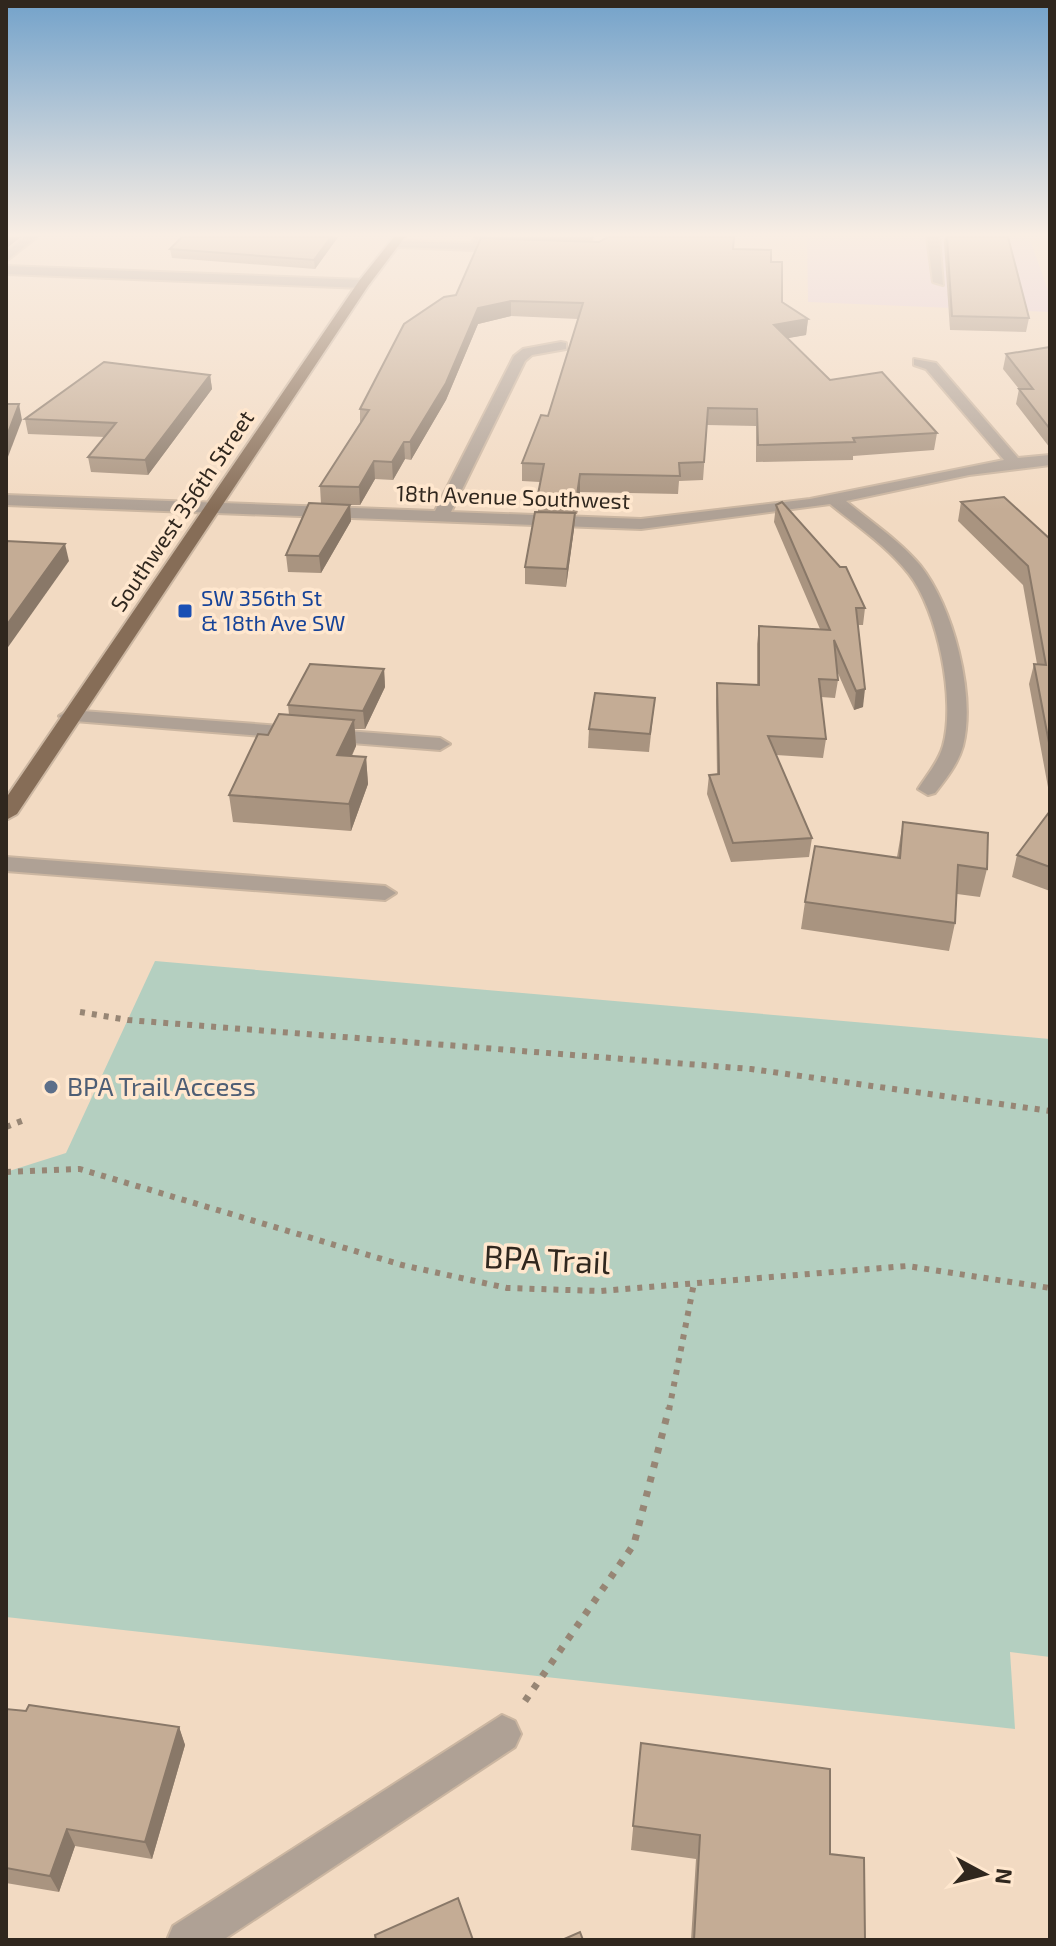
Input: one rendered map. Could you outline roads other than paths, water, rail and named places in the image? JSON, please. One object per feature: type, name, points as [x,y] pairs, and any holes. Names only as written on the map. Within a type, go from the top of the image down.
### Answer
[{"type":"main road","name":"Southwest 356th Street","points":[[6,814],[69,716],[333,328]]},
{"type":"street","points":[[441,516],[519,359],[528,352],[561,346]]},
{"type":"street","points":[[919,362],[931,366],[1013,462]]},
{"type":"street","name":"18th Avenue Southwest","points":[[6,500],[641,524],[727,516],[833,499],[1013,462],[1050,460]]},
{"type":"street","points":[[833,499],[887,543],[924,582],[942,623],[953,675],[954,740],[944,767],[928,789]]},
{"type":"street","points":[[69,716],[440,744]]},
{"type":"street","points":[[6,864],[385,893]]},
{"type":"street","points":[[187,1940],[502,1734]]},
{"type":"place","name":"SW 356th St & 18th Ave SW","points":[[185,611]]},
{"type":"place","name":"BPA Trail Access","points":[[51,1087]]}]
